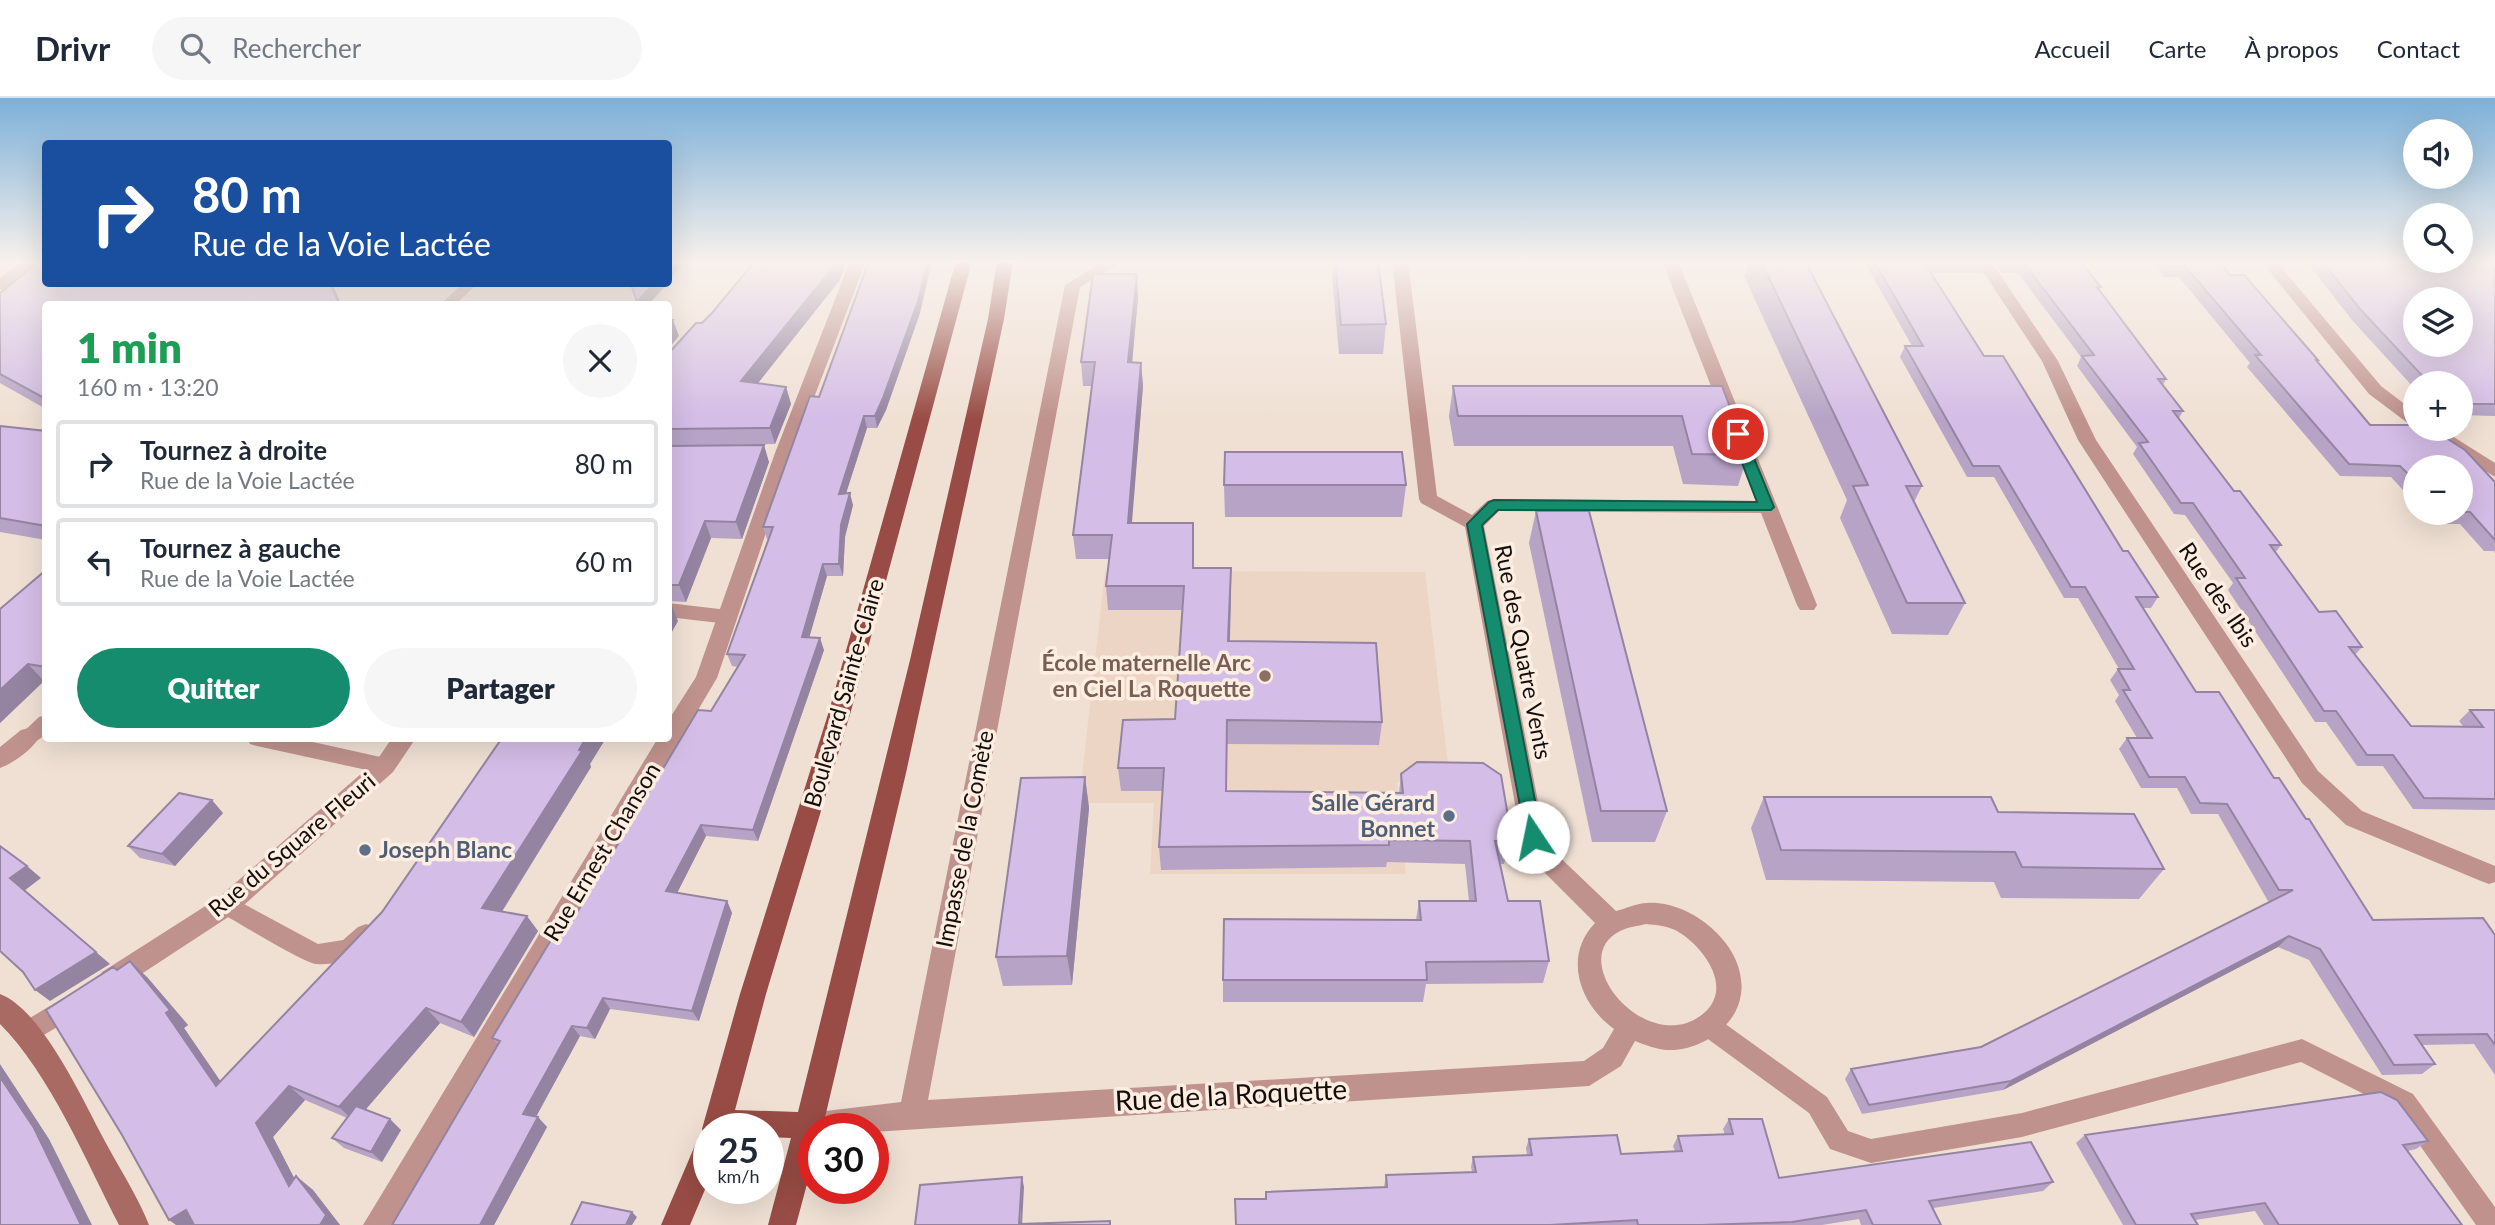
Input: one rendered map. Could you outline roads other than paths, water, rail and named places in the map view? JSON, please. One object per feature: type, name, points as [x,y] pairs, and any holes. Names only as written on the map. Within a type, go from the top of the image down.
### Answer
[{"type":"main road","name":"Boulevard Sainte-Claire","points":[[719,1113],[840,711],[950,314]]},
{"type":"main road","points":[[812,1113],[909,712],[997,314]]},
{"type":"main road","points":[[0,1006],[27,1033],[57,1079],[135,1225]]},
{"type":"main road","points":[[782,1225],[798,1166]]},
{"type":"main road","name":"Boulevard Sainte-Claire","points":[[676,1225],[693,1183]]},
{"type":"street","name":"Rue Ernest Chanson","points":[[672,735],[706,678],[784,453],[838,314]]},
{"type":"street","name":"Impasse de la Comète","points":[[912,1114],[1067,314]]},
{"type":"street","name":"Rue des Quatre Vents","points":[[1406,314],[1428,499],[1474,524],[1533,837],[1539,852],[1610,922]]},
{"type":"street","points":[[1691,314],[1807,605]]},
{"type":"street","name":"Rue des Ibis","points":[[2018,314],[2050,361],[2087,440],[2310,777],[2354,818],[2493,876]]},
{"type":"street","points":[[2312,314],[2375,390],[2403,411]]},
{"type":"street","points":[[2448,441],[2495,471]]},
{"type":"street","points":[[758,453],[784,453]]},
{"type":"street","points":[[1474,524],[1494,505],[1766,507]]},
{"type":"street","points":[[0,759],[37,729]]},
{"type":"street","name":"Rue du Square Fleuri","points":[[27,1033],[227,905],[385,766],[402,742]]},
{"type":"street","name":"Rue Ernest Chanson","points":[[377,1225],[668,742]]},
{"type":"street","points":[[1636,914],[1665,916],[1685,923],[1715,948],[1729,980],[1729,993],[1726,1006],[1709,1026],[1693,1034],[1672,1037],[1651,1034],[1630,1026],[1606,1006],[1591,981],[1588,964],[1590,947],[1597,933],[1610,922],[1636,914]]},
{"type":"street","name":"Rue de la Roquette","points":[[889,1117],[1589,1073],[1612,1057],[1630,1026]]},
{"type":"lane","points":[[672,610],[728,617]]},
{"type":"lane","points":[[275,742],[385,766]]},
{"type":"lane","points":[[227,905],[316,954],[349,949],[381,916]]},
{"type":"lane","points":[[1709,1026],[1818,1105],[1839,1140],[1871,1151],[2022,1125],[2302,1050],[2404,1102],[2493,1225]]},
{"type":"place","name":"École maternelle Arc en Ciel La Roquette","points":[[1265,676]]},
{"type":"place","name":"Salle Gérard Bonnet","points":[[1449,816]]},
{"type":"place","name":"Joseph Blanc","points":[[365,850]]}]
